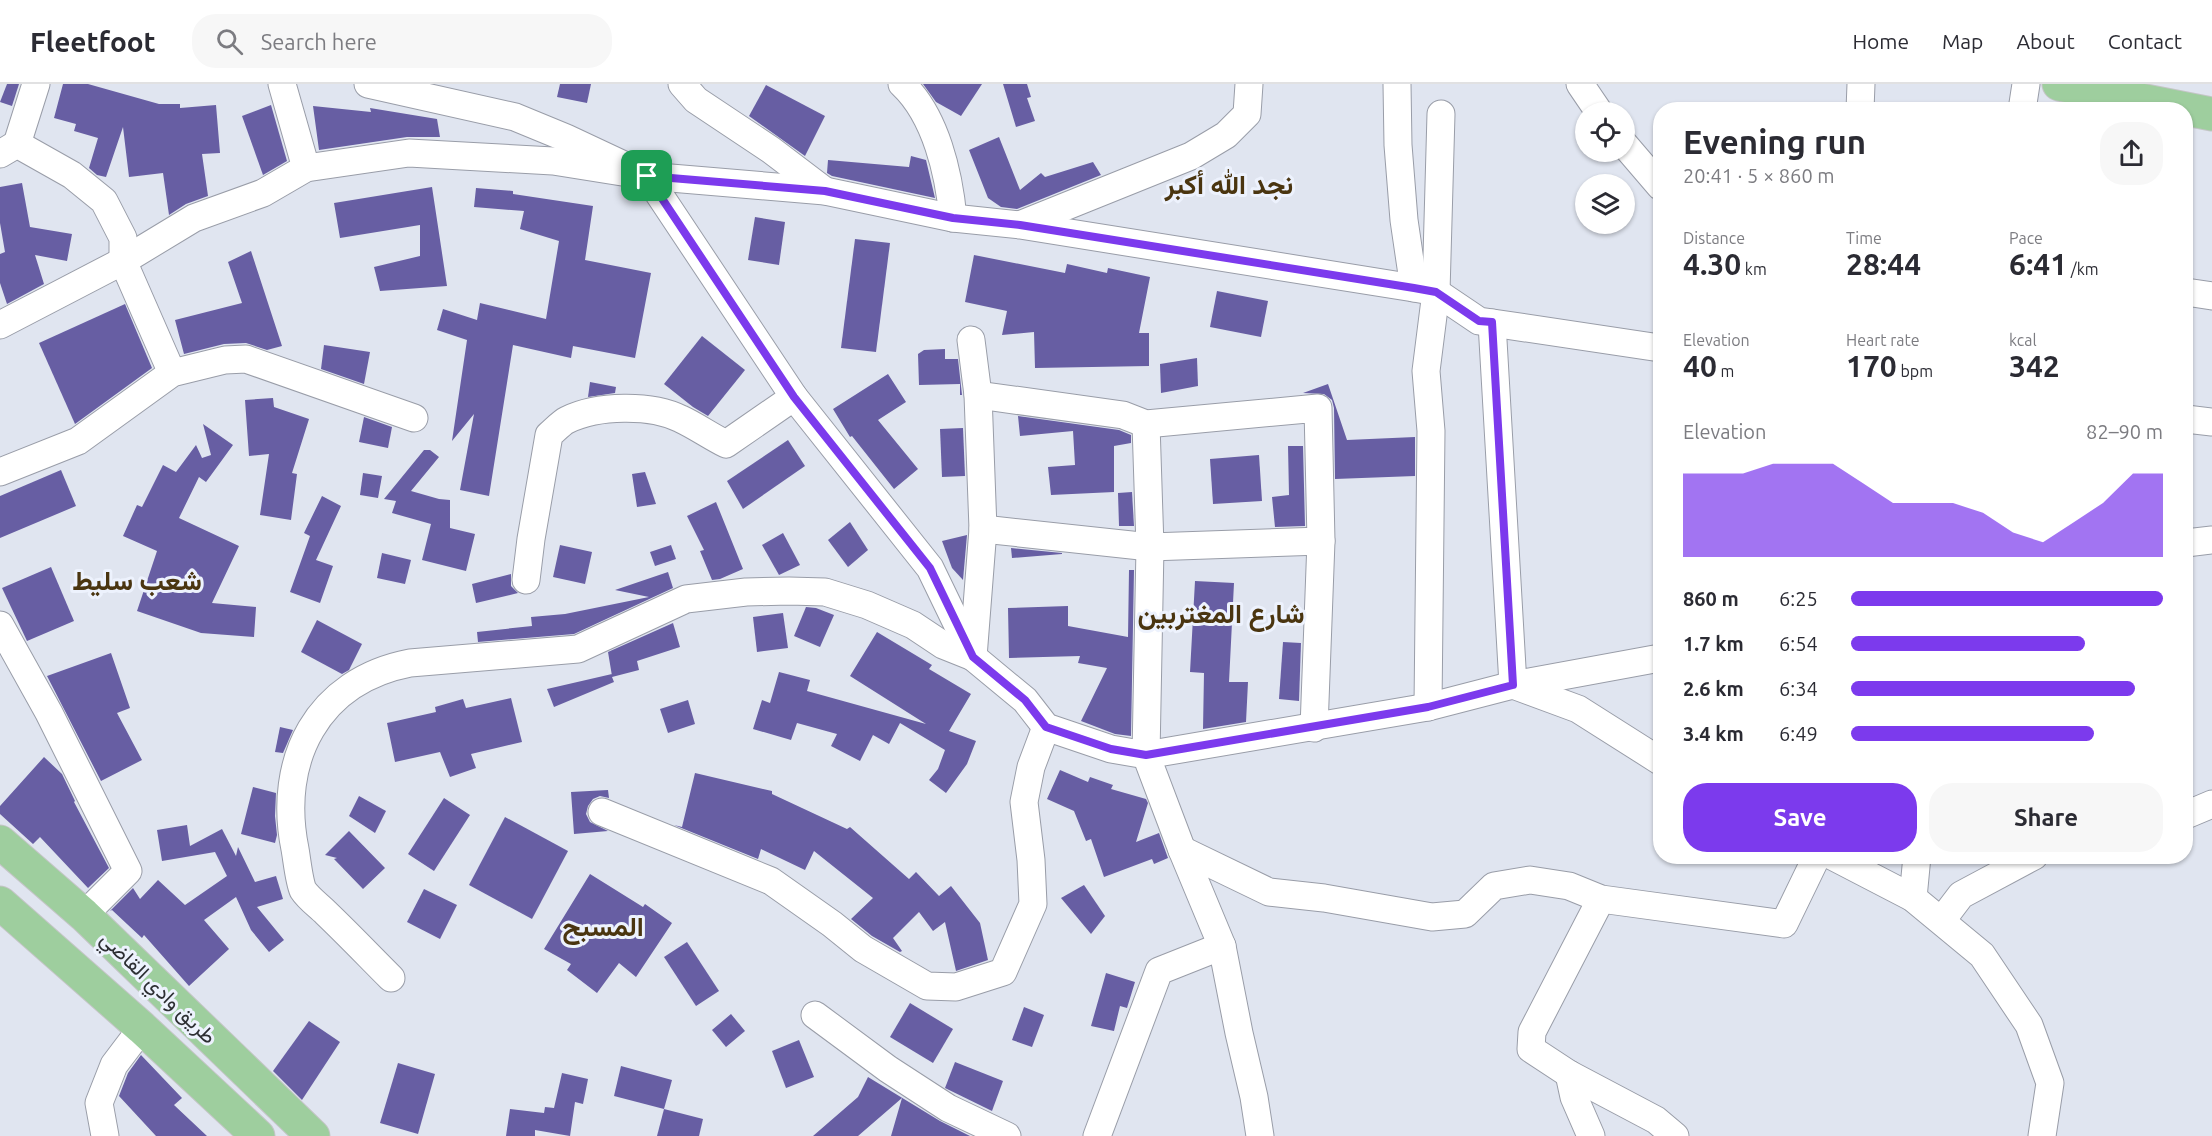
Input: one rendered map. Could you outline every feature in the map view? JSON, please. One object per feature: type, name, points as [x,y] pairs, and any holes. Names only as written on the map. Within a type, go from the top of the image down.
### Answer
[{"type":"main road","points":[[2059,84],[2151,102]]},
{"type":"main road","points":[[2193,110],[2212,114]]},
{"type":"main road","name":"طريق وادي القاضي","points":[[0,842],[84,915],[313,1136]]},
{"type":"main road","name":"طريق وادي القاضي","points":[[0,903],[142,1028],[258,1136]]},
{"type":"street","points":[[36,84],[9,149],[72,175],[104,201],[123,238],[123,261],[172,374]]},
{"type":"street","points":[[282,84],[306,168]]},
{"type":"street","points":[[368,84],[515,117],[647,176],[794,397],[930,568],[973,657]]},
{"type":"street","points":[[682,84],[696,100],[771,150],[825,191]]},
{"type":"street","points":[[902,84],[926,112],[950,184],[953,218]]},
{"type":"street","points":[[1020,225],[1191,156],[1227,135],[1247,114],[1249,84]]},
{"type":"street","points":[[1397,84],[1398,145],[1404,220],[1425,290]]},
{"type":"street","points":[[1580,84],[1592,102]]},
{"type":"street","points":[[1860,102],[1861,84]]},
{"type":"street","points":[[2023,102],[2025,84]]},
{"type":"street","points":[[1428,707],[1431,431],[1426,371],[1425,290],[1441,170],[1442,114]]},
{"type":"street","points":[[0,325],[123,261],[194,218],[263,193],[306,168],[409,153],[553,161],[647,176],[825,191],[953,218],[1020,225],[1425,290],[1479,321],[1653,347]]},
{"type":"street","points":[[1635,157],[1653,178]]},
{"type":"street","points":[[2193,293],[2212,296]]},
{"type":"street","points":[[1492,322],[1513,685]]},
{"type":"street","points":[[225,360],[257,339]]},
{"type":"street","points":[[971,340],[978,395],[983,529],[973,657]]},
{"type":"street","points":[[0,472],[78,441],[172,374],[225,360],[246,359],[414,418]]},
{"type":"street","points":[[978,395],[1123,414],[1146,424],[1318,408],[1321,541],[1314,728]]},
{"type":"street","points":[[526,580],[549,435],[566,420],[593,412],[632,408],[659,410],[681,418],[706,435],[726,444],[794,397]]},
{"type":"street","points":[[2193,420],[2212,422]]},
{"type":"street","points":[[1146,424],[1150,547],[1146,755],[1222,946],[1260,1136]]},
{"type":"street","points":[[983,529],[1150,547],[1321,541]]},
{"type":"street","points":[[2193,542],[2212,540]]},
{"type":"street","points":[[391,978],[303,890],[292,837],[290,803],[294,773],[311,726],[333,701],[360,680],[385,668],[410,663],[578,649],[686,599],[746,592],[825,592],[867,605],[913,624],[943,645],[973,657],[1025,700],[1046,727],[1111,749],[1146,755],[1428,707],[1513,685],[1653,659]]},
{"type":"street","points":[[0,625],[49,713],[128,871],[84,915]]},
{"type":"street","points":[[1513,685],[1578,709],[1653,757]]},
{"type":"street","points":[[602,812],[771,881],[872,954],[927,986],[956,987],[1002,972],[1033,904],[1031,860],[1024,802],[1031,768],[1046,727]]},
{"type":"street","points":[[2193,812],[2212,804]]},
{"type":"street","points":[[1182,850],[1269,892],[1324,898],[1432,917],[1465,914],[1494,886],[1530,880],[1569,886],[1601,899],[1784,924],[1813,864]]},
{"type":"street","points":[[1848,864],[1914,898],[1982,955],[2029,1025],[2050,1083],[2042,1136]]},
{"type":"street","points":[[1914,898],[1916,864]]},
{"type":"street","points":[[1942,920],[1961,895],[2019,864]]},
{"type":"street","points":[[1601,899],[1532,1032],[1531,1049],[1569,1074],[1656,1120],[1675,1136]]},
{"type":"street","points":[[1097,1136],[1159,971],[1222,946]]},
{"type":"street","points":[[815,1015],[888,1070],[948,1108],[1007,1136]]},
{"type":"street","points":[[105,1136],[99,1103],[114,1065],[142,1028]]},
{"type":"street","points":[[1569,1074],[1574,1097],[1592,1136]]},
{"type":"building","points":[[7,84],[19,84],[12,106],[0,102]]},
{"type":"building","points":[[63,84],[88,84],[159,104],[180,104],[180,108],[216,105],[220,153],[202,154],[208,196],[186,204],[169,215],[163,173],[129,177],[123,127],[106,177],[97,175],[89,168],[98,138],[74,131],[76,124],[54,118]]},
{"type":"building","points":[[560,84],[591,84],[587,103],[557,97]]},
{"type":"building","points":[[923,84],[982,84],[961,116],[936,102]]},
{"type":"building","points":[[1003,84],[1027,84],[1031,97],[1027,98],[1035,121],[1016,127]]},
{"type":"building","points":[[766,85],[825,116],[805,156],[749,116]]},
{"type":"building","points":[[271,105],[287,161],[263,175],[242,116]]},
{"type":"building","points":[[313,106],[371,112],[370,108],[437,119],[440,137],[407,137],[319,150]]},
{"type":"building","points":[[999,137],[1020,190],[1041,173],[1045,177],[1093,162],[1101,175],[1017,209],[1001,207],[988,198],[969,150]]},
{"type":"building","points":[[911,156],[926,160],[935,198],[827,173],[828,160],[909,167]]},
{"type":"building","points":[[22,183],[30,227],[72,234],[67,261],[35,255],[44,284],[7,304],[0,283],[0,254],[5,252],[0,223],[0,187]]},
{"type":"building","points":[[432,187],[447,286],[380,291],[374,267],[420,256],[420,225],[340,238],[334,203]]},
{"type":"building","points":[[476,188],[513,191],[513,194],[593,206],[585,260],[651,273],[635,358],[573,346],[571,358],[513,345],[489,496],[460,490],[474,414],[452,441],[467,340],[437,330],[443,309],[477,320],[480,303],[546,319],[559,241],[520,229],[524,211],[474,207]]},
{"type":"building","points":[[755,217],[785,222],[779,265],[748,260]]},
{"type":"building","points":[[855,239],[890,243],[876,352],[841,348]]},
{"type":"building","points":[[251,251],[282,346],[267,350],[246,343],[224,344],[184,354],[175,320],[242,303],[228,262]]},
{"type":"building","points":[[974,255],[1065,273],[1067,264],[1107,273],[1108,268],[1150,277],[1139,333],[1149,333],[1149,366],[1035,368],[1034,332],[1002,335],[1007,311],[965,302]]},
{"type":"building","points":[[1217,291],[1268,301],[1261,337],[1210,327]]},
{"type":"building","points":[[125,304],[152,368],[75,424],[39,343]]},
{"type":"building","points":[[702,336],[745,370],[708,416],[664,384]]},
{"type":"building","points":[[324,345],[370,352],[364,384],[321,369]]},
{"type":"building","points":[[945,349],[945,359],[958,359],[962,395],[960,395],[960,384],[919,385],[918,354],[924,350]]},
{"type":"building","points":[[1197,358],[1198,386],[1161,393],[1160,364]]},
{"type":"building","points":[[888,374],[906,402],[878,420],[918,469],[894,489],[852,436],[850,437],[833,409]]},
{"type":"building","points":[[590,382],[616,387],[615,393],[588,397]]},
{"type":"building","points":[[1328,384],[1347,440],[1415,437],[1415,476],[1335,479],[1332,400],[1324,394],[1303,393]]},
{"type":"building","points":[[273,398],[274,407],[309,419],[292,473],[297,474],[291,520],[260,515],[269,454],[249,456],[245,400]]},
{"type":"building","points":[[1018,416],[1119,430],[1131,435],[1131,443],[1114,446],[1114,492],[1051,495],[1048,467],[1075,465],[1073,431],[1020,436]]},
{"type":"building","points":[[364,417],[392,427],[388,448],[359,442]]},
{"type":"building","points":[[203,424],[233,445],[206,482],[199,477],[179,518],[239,546],[212,603],[256,607],[254,637],[201,633],[137,611],[157,551],[123,536],[137,505],[142,507],[163,465],[176,472],[196,445],[202,458],[211,455]]},
{"type":"building","points":[[963,428],[965,476],[942,477],[940,429]]},
{"type":"building","points":[[788,440],[805,466],[743,509],[727,481]]},
{"type":"building","points":[[1288,446],[1303,446],[1305,526],[1275,527],[1272,497],[1289,495]]},
{"type":"building","points":[[424,450],[430,450],[439,457],[411,491],[450,500],[450,528],[475,534],[466,571],[422,560],[431,524],[392,513],[396,501],[384,499]]},
{"type":"building","points":[[1259,455],[1262,501],[1213,504],[1210,459]]},
{"type":"building","points":[[61,470],[76,506],[0,538],[0,496]]},
{"type":"building","points":[[645,472],[656,504],[637,507],[632,474]]},
{"type":"building","points":[[363,473],[382,476],[378,498],[360,495]]},
{"type":"building","points":[[1132,492],[1134,526],[1119,526],[1118,493]]},
{"type":"building","points":[[322,496],[341,506],[316,560],[333,566],[320,603],[290,592],[310,536],[304,533]]},
{"type":"building","points":[[716,502],[743,569],[712,580],[700,551],[704,550],[687,516]]},
{"type":"building","points":[[850,522],[868,550],[848,567],[828,540]]},
{"type":"building","points":[[783,533],[800,565],[779,575],[762,545]]},
{"type":"building","points":[[967,535],[963,580],[952,568],[942,541]]},
{"type":"building","points":[[560,545],[592,552],[585,584],[553,577]]},
{"type":"building","points":[[671,545],[676,559],[655,566],[650,552]]},
{"type":"building","points":[[1011,548],[1062,553],[1062,554],[1012,558]]},
{"type":"building","points":[[382,553],[411,560],[405,584],[377,578]]},
{"type":"building","points":[[51,567],[74,621],[27,641],[2,588]]},
{"type":"building","points":[[1129,570],[1134,570],[1131,736],[1115,734],[1081,721],[1107,668],[1078,663],[1080,656],[1009,658],[1008,608],[1068,606],[1068,626],[1128,637]]},
{"type":"building","points":[[668,572],[673,588],[574,634],[478,642],[477,632],[532,626],[531,617],[565,614],[649,597],[615,590]]},
{"type":"building","points":[[511,574],[511,586],[518,593],[476,603],[472,584]]},
{"type":"building","points":[[1195,581],[1234,583],[1229,682],[1248,682],[1246,722],[1203,729],[1204,673],[1190,672]]},
{"type":"building","points":[[806,607],[834,615],[820,647],[794,636]]},
{"type":"building","points":[[783,613],[788,648],[757,652],[753,617]]},
{"type":"building","points":[[317,620],[362,644],[349,670],[342,674],[301,652]]},
{"type":"building","points":[[673,623],[680,647],[637,661],[639,670],[612,677],[614,682],[554,707],[547,689],[612,674],[608,652]]},
{"type":"building","points":[[877,632],[932,665],[929,669],[971,694],[949,731],[976,741],[967,764],[946,793],[929,780],[938,769],[945,750],[900,723],[889,744],[873,735],[860,761],[831,746],[837,734],[797,723],[791,740],[753,729],[762,700],[770,703],[779,672],[810,680],[807,691],[926,724],[850,676]]},
{"type":"building","points":[[1283,642],[1301,643],[1299,701],[1279,699]]},
{"type":"building","points":[[111,653],[130,708],[117,713],[142,760],[101,781],[47,676]]},
{"type":"building","points":[[511,698],[522,742],[471,754],[476,768],[450,777],[440,752],[395,762],[387,723],[436,712],[435,707],[463,699],[466,708]]},
{"type":"building","points":[[688,700],[695,724],[668,733],[660,709]]},
{"type":"building","points":[[280,727],[293,730],[283,753],[275,752]]},
{"type":"building","points":[[44,757],[62,774],[109,868],[88,888],[40,837],[33,844],[0,814],[0,806]]},
{"type":"building","points":[[1060,770],[1088,782],[1090,777],[1113,785],[1111,789],[1146,799],[1148,803],[1136,842],[1159,833],[1168,858],[1154,864],[1152,859],[1104,877],[1091,839],[1086,841],[1074,811],[1047,799]]},
{"type":"building","points":[[695,773],[772,791],[772,794],[847,829],[850,827],[909,879],[916,872],[939,896],[951,886],[980,923],[988,960],[956,971],[945,922],[933,931],[919,912],[893,938],[902,951],[872,936],[851,919],[873,898],[814,851],[805,870],[761,849],[758,859],[674,825],[682,827]]},
{"type":"building","points":[[253,787],[276,793],[277,835],[275,843],[241,834]]},
{"type":"building","points":[[608,790],[609,798],[600,796],[593,799],[586,814],[590,822],[608,831],[574,834],[571,792]]},
{"type":"building","points":[[359,796],[386,811],[375,833],[349,816]]},
{"type":"building","points":[[444,798],[470,815],[434,871],[408,854]]},
{"type":"building","points":[[505,817],[568,851],[532,919],[469,885]]},
{"type":"building","points":[[187,825],[190,846],[222,829],[236,856],[238,847],[255,882],[276,876],[283,899],[257,907],[284,940],[269,952],[251,930],[236,897],[204,920],[229,949],[189,986],[144,935],[142,938],[112,910],[110,911],[133,888],[140,899],[158,880],[185,905],[227,876],[215,852],[162,861],[157,830]]},
{"type":"building","points":[[349,831],[385,868],[363,889],[334,859],[337,858],[325,855]]},
{"type":"building","points":[[590,874],[643,907],[645,904],[672,923],[636,977],[619,963],[597,993],[567,970],[571,964],[544,949]]},
{"type":"building","points":[[1084,885],[1105,916],[1091,934],[1061,898]]},
{"type":"building","points":[[424,889],[457,905],[440,939],[407,922]]},
{"type":"building","points":[[687,942],[719,991],[696,1006],[664,957]]},
{"type":"building","points":[[1106,973],[1135,982],[1127,1008],[1120,1006],[1114,1031],[1091,1026]]},
{"type":"building","points":[[910,1003],[953,1029],[933,1063],[890,1037]]},
{"type":"building","points":[[1024,1007],[1044,1015],[1032,1047],[1012,1040]]},
{"type":"building","points":[[731,1014],[745,1031],[726,1047],[712,1030]]},
{"type":"building","points":[[309,1021],[340,1042],[302,1100],[273,1071]]},
{"type":"building","points":[[799,1040],[814,1077],[786,1088],[772,1051]]},
{"type":"building","points":[[141,1055],[182,1098],[174,1105],[207,1136],[156,1136],[119,1096],[128,1073]]},
{"type":"building","points":[[955,1062],[1003,1081],[992,1111],[945,1088]]},
{"type":"building","points":[[398,1063],[435,1074],[418,1134],[380,1123]]},
{"type":"building","points":[[621,1066],[672,1080],[664,1109],[614,1096]]},
{"type":"building","points":[[562,1073],[588,1079],[583,1104],[575,1102],[570,1136],[535,1130],[535,1136],[506,1136],[510,1109],[544,1113],[545,1107],[554,1108]]},
{"type":"building","points":[[868,1077],[940,1121],[970,1136],[891,1136],[902,1098],[858,1136],[813,1136],[858,1097]]},
{"type":"building","points":[[664,1109],[703,1119],[699,1136],[657,1136]]},
{"type":"district","name":"نجد الله أكبر","points":[[1229,184]]},
{"type":"district","name":"شعب سليط","points":[[137,580]]},
{"type":"district","name":"شارع المغتربين","points":[[1221,613]]},
{"type":"district","name":"المسبح","points":[[603,926]]},
{"type":"route","points":[[647,176],[825,191],[953,218],[1020,225],[1414,288],[1436,292],[1479,321],[1492,322],[1513,685],[1428,707],[1146,755],[1111,749],[1046,727],[1025,700],[973,657],[930,568],[794,397],[647,176]]}]
